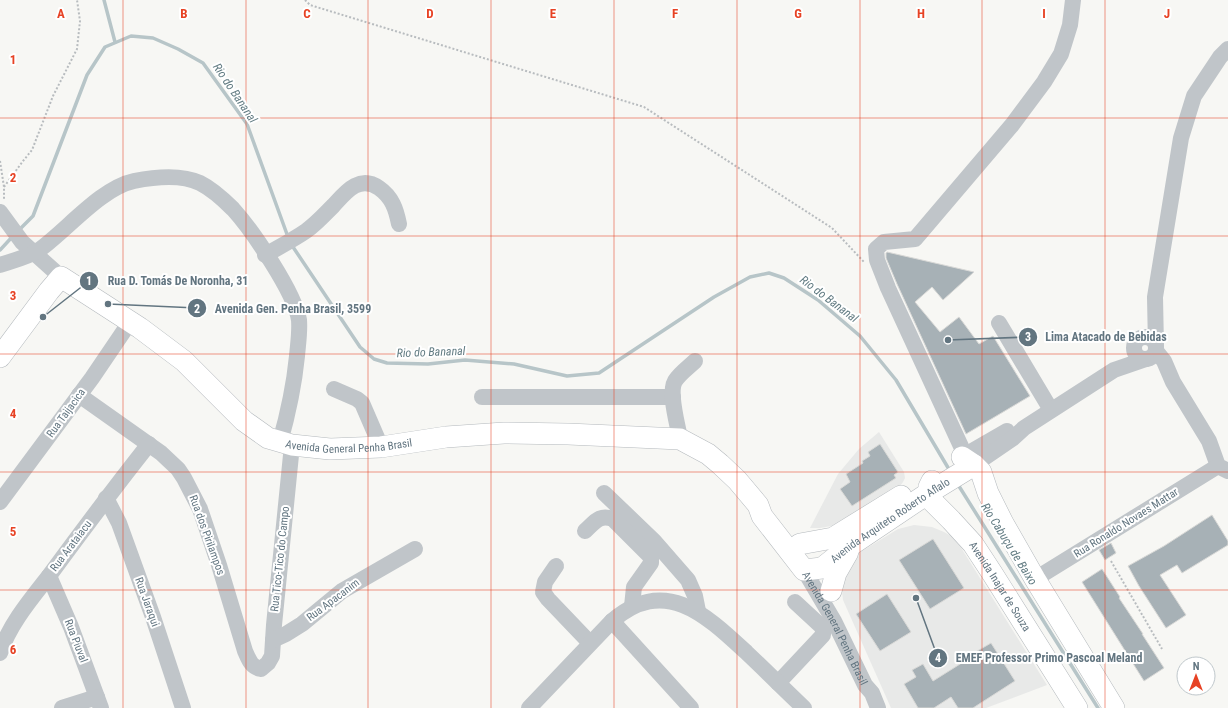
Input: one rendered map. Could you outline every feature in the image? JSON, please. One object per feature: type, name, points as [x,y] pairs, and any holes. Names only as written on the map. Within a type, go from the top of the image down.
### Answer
[{"type":"main road","points":[[0,357],[49,291],[61,278]]},
{"type":"main road","name":"Avenida General Penha Brasil","points":[[61,278],[150,335],[184,361],[244,422],[268,438],[286,444],[330,449],[381,447],[446,437],[504,433],[680,439],[708,454],[737,480],[758,505],[762,516],[793,542],[811,570]]},
{"type":"main road","name":"Avenida Arquiteto Roberto Aflalo","points":[[811,570],[822,568],[828,564],[848,538],[965,461]]},
{"type":"main road","points":[[965,461],[981,472],[988,493],[1035,580],[1114,708]]},
{"type":"main road","name":"Avenida Arquiteto Roberto Aflalo","points":[[793,542],[848,538],[887,521],[939,479]]},
{"type":"main road","name":"Avenida Inajar de Souza","points":[[939,479],[931,500],[952,520],[973,544],[1077,708]]},
{"type":"main road","points":[[887,521],[897,517],[918,515],[928,516],[943,521],[952,520]]},
{"type":"main road","points":[[830,591],[848,538]]},
{"type":"street","points":[[1073,0],[1070,25],[1061,54],[1044,82],[1012,125],[915,239],[884,242],[876,249],[877,260],[965,461],[1012,439],[1024,428],[1051,410],[1148,350]]},
{"type":"street","points":[[1148,350],[1155,297],[1181,138],[1194,96],[1220,57],[1228,48]]},
{"type":"street","name":"Rua Tico-Tico do Campo","points":[[0,265],[34,253],[102,198],[117,188],[132,182],[149,178],[186,179],[199,183],[211,190],[234,210],[271,252],[299,319],[299,330],[294,382],[288,412],[272,656],[268,663],[261,669]]},
{"type":"street","points":[[271,252],[306,232],[321,219],[348,189],[357,184],[366,183],[376,186],[384,192],[391,200],[397,212],[399,224]]},
{"type":"street","name":"Avenida General Penha Brasil","points":[[2,215],[22,242],[61,278]]},
{"type":"street","name":"Rua Taijacica","points":[[0,502],[92,378],[130,322]]},
{"type":"street","points":[[999,323],[1051,410]]},
{"type":"street","points":[[1148,350],[1164,361],[1173,382],[1209,441],[1223,468]]},
{"type":"street","points":[[680,439],[672,397],[672,389],[675,381],[695,361]]},
{"type":"street","points":[[334,389],[357,399],[362,403],[381,447]]},
{"type":"street","name":"Rua dos Pirilampos","points":[[79,395],[149,444],[178,469],[191,489],[200,509],[245,651],[250,663],[255,668],[261,669]]},
{"type":"street","points":[[482,397],[672,397]]},
{"type":"street","name":"Rua Arataiacu","points":[[0,653],[13,626],[106,498],[149,444]]},
{"type":"street","name":"Rua Ronaldo Novaes Mattar","points":[[1035,580],[1223,468]]},
{"type":"street","points":[[604,493],[654,541],[688,580],[693,588],[698,611]]},
{"type":"street","name":"Rua Jaraqui","points":[[106,498],[119,523],[153,617],[183,708]]},
{"type":"street","points":[[585,531],[601,517],[606,516],[612,519],[651,558],[651,562],[634,587],[632,606]]},
{"type":"street","name":"Rua Apacanim","points":[[273,640],[302,624],[342,591],[416,549]]},
{"type":"street","points":[[556,566],[545,582],[543,592],[590,643]]},
{"type":"street","name":"Avenida General Penha Brasil","points":[[811,570],[830,591],[872,682],[872,692],[878,708]]},
{"type":"street","name":"Avenida General Penha Brasil","points":[[811,570],[865,685],[872,692]]},
{"type":"street","name":"Rua Piuval","points":[[49,576],[73,633],[99,702]]},
{"type":"street","points":[[529,708],[612,621],[632,606],[650,601],[662,600],[684,605],[698,611],[724,632],[804,708]]},
{"type":"street","points":[[778,683],[823,635],[822,627],[795,602]]},
{"type":"street","points":[[612,621],[691,708]]},
{"type":"street","points":[[62,708],[99,702]]},
{"type":"path","points":[[0,161],[4,187],[32,150],[53,96],[77,49],[80,21],[77,0]]},
{"type":"path","points":[[305,0],[310,5],[644,107],[832,228],[868,266]]},
{"type":"path","points":[[1111,561],[1162,649]]},
{"type":"shaded area","points":[[879,432],[904,472],[905,478],[903,482],[900,486],[837,525],[810,528],[838,474],[859,449]]},
{"type":"shaded area","points":[[914,525],[932,527],[955,538],[1047,685],[986,708],[891,708],[843,600],[842,591],[844,580],[854,556],[898,529]]},
{"type":"building","points":[[887,252],[974,272],[943,300],[932,287],[915,302],[940,332],[959,317],[979,344],[993,336],[1030,396],[966,434],[897,284],[886,258]]},
{"type":"building","points":[[880,444],[898,472],[894,475],[896,478],[852,506],[840,489],[850,482],[846,474],[863,463],[862,461],[870,456],[868,452]]},
{"type":"building","points":[[1212,515],[1228,541],[1228,545],[1182,573],[1177,565],[1160,575],[1186,615],[1166,628],[1128,566],[1164,546]]},
{"type":"building","points":[[933,539],[964,588],[930,609],[899,560]]},
{"type":"building","points":[[1111,543],[1116,553],[1105,560],[1099,550]]},
{"type":"building","points":[[1102,569],[1164,668],[1144,681],[1082,582]]},
{"type":"building","points":[[887,594],[911,632],[880,651],[856,614]]},
{"type":"building","points":[[991,643],[1015,681],[973,708],[958,708],[951,697],[934,708],[918,708],[904,684],[916,677],[912,670],[923,664],[933,681],[968,659],[967,657]]},
{"type":"waterway","points":[[104,0],[115,42]]},
{"type":"waterway","name":"Rio do Bananal","points":[[19,230],[33,216],[87,75],[105,47],[131,36],[153,38],[178,49],[203,63],[247,124],[288,237]]},
{"type":"waterway","name":"Rio do Bananal","points":[[0,250],[13,236]]},
{"type":"waterway","name":"Rio do Bananal","points":[[291,244],[360,347],[374,359],[387,363],[428,364],[465,360],[514,364],[567,376],[599,373],[714,297],[750,277],[769,273],[784,278],[818,300],[860,336],[896,380],[950,471]]},
{"type":"waterway","name":"Rio Cabuçu de Baixo","points":[[957,483],[1098,708]]},
{"type":"place","name":"Avenida Gen. Penha Brasil, 3599","points":[[108,304]]},
{"type":"place","name":"Rua D. Tomás De Noronha, 31","points":[[43,317]]},
{"type":"place","name":"Lima Atacado de Bebidas","points":[[948,340]]},
{"type":"place","name":"EMEF Professor Primo Pascoal Meland","points":[[916,598]]}]
